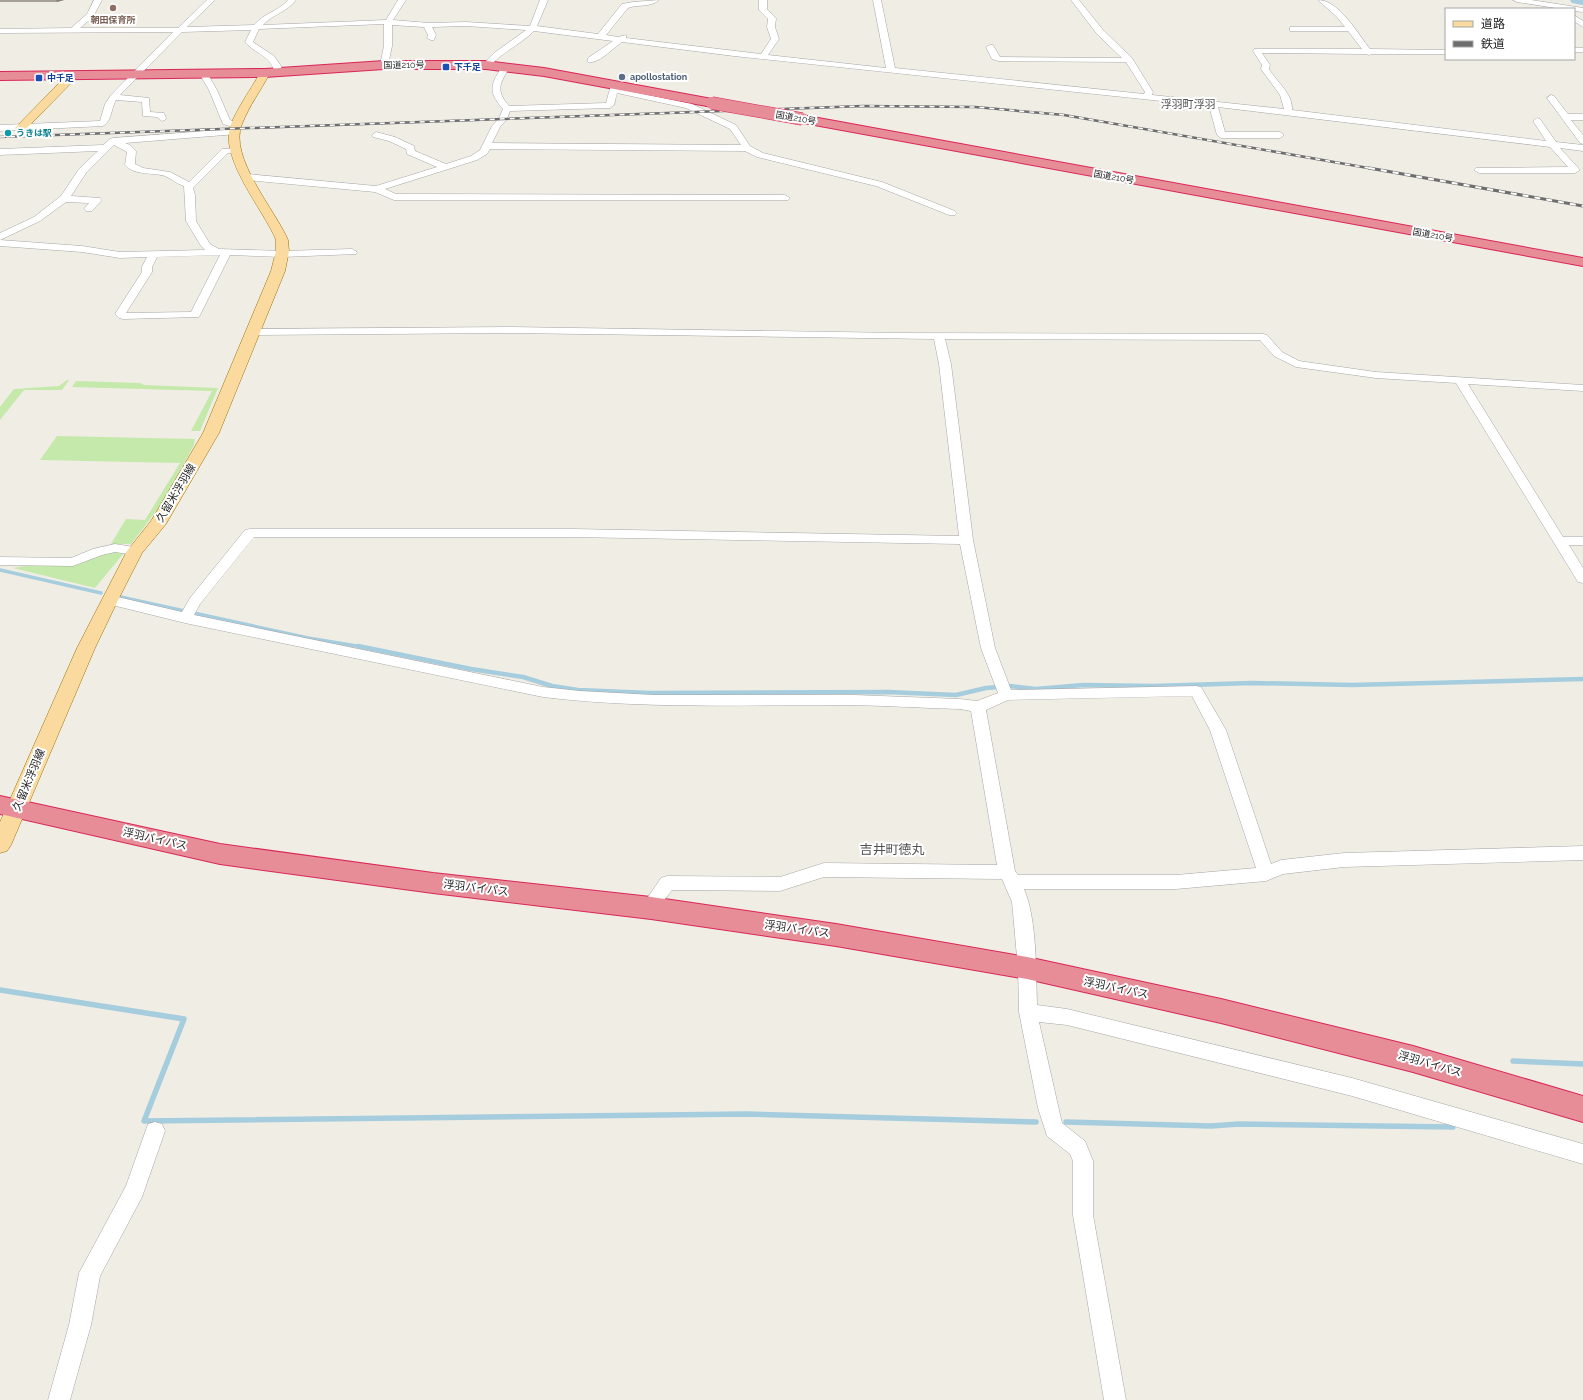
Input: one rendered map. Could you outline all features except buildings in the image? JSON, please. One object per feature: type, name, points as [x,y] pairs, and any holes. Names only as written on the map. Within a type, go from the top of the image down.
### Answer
[{"type":"highway","name":"国道210号","points":[[0,76],[279,73],[384,65],[486,65],[506,67],[802,119],[1583,262]]},
{"type":"highway","name":"浮羽バイパス","points":[[8,807],[220,854],[433,883],[658,909],[836,935],[1027,968],[1221,1011],[1414,1059],[1583,1109]]},
{"type":"main road","points":[[235,129],[265,73]]},
{"type":"main road","points":[[21,128],[73,75]]},
{"type":"main road","name":"久留米浮羽線","points":[[0,845],[8,807],[70,687],[86,648],[109,600],[135,551],[158,524],[205,445],[254,332],[278,271],[283,241],[247,177],[236,150],[235,129]]},
{"type":"street","points":[[73,32],[90,15],[98,0]]},
{"type":"street","points":[[0,128],[100,124],[104,122],[114,97],[135,74],[211,0]]},
{"type":"street","points":[[279,73],[278,64],[270,55],[254,47],[249,42],[250,35],[268,16],[287,7],[292,0]]},
{"type":"street","points":[[384,65],[388,46],[388,22],[402,0]]},
{"type":"street","points":[[486,65],[493,56],[523,36],[532,28],[544,0]]},
{"type":"street","points":[[603,34],[625,6],[629,4],[648,4],[655,0]]},
{"type":"street","points":[[763,0],[763,10],[772,18],[771,28],[775,39],[763,57]]},
{"type":"street","points":[[877,0],[891,71]]},
{"type":"street","points":[[1075,0],[1100,32],[1129,60],[1149,92],[1148,98]]},
{"type":"street","points":[[1322,0],[1340,15],[1369,53]]},
{"type":"street","points":[[1516,0],[1564,8]]},
{"type":"street","points":[[1555,0],[1564,8]]},
{"type":"street","points":[[1575,18],[1583,25]]},
{"type":"street","points":[[0,31],[73,32],[180,30],[388,22],[427,25],[466,24],[532,28],[603,34],[620,40],[763,57],[1288,112],[1583,148]]},
{"type":"street","points":[[427,25],[432,35],[431,38]]},
{"type":"street","points":[[1293,29],[1351,29]]},
{"type":"street","points":[[591,60],[620,40]]},
{"type":"street","points":[[990,47],[995,57],[998,59],[1129,60]]},
{"type":"street","points":[[1288,112],[1290,105],[1284,95],[1269,78],[1265,69],[1266,65],[1258,51],[1369,53],[1445,52]]},
{"type":"street","points":[[506,67],[495,85],[495,93],[507,109]]},
{"type":"street","points":[[203,73],[213,90],[226,122],[235,129]]},
{"type":"street","points":[[507,109],[610,105],[614,87],[689,106],[713,116],[733,127],[747,148]]},
{"type":"street","points":[[114,97],[146,100],[146,114],[161,115],[162,118]]},
{"type":"street","points":[[1551,98],[1583,141]]},
{"type":"street","points":[[1213,105],[1221,135],[1281,138]]},
{"type":"street","points":[[377,189],[474,158],[484,152],[496,126],[502,119],[507,109]]},
{"type":"street","points":[[1565,117],[1583,117]]},
{"type":"street","points":[[1479,170],[1575,170],[1552,144],[1537,121]]},
{"type":"street","points":[[0,152],[109,144],[235,129]]},
{"type":"street","points":[[376,135],[411,148],[410,152],[416,156],[445,167]]},
{"type":"street","points":[[109,144],[126,147],[132,151],[130,165],[135,169],[168,174],[185,184],[190,185]]},
{"type":"street","points":[[0,237],[37,219],[64,199],[82,171],[109,144]]},
{"type":"street","points":[[487,146],[747,148],[760,154],[879,184],[952,213]]},
{"type":"street","points":[[223,252],[206,246],[191,221],[190,195],[188,188],[224,151],[236,150]]},
{"type":"street","points":[[247,177],[377,189],[394,197],[785,198]]},
{"type":"street","points":[[64,199],[97,200],[89,209]]},
{"type":"street","points":[[0,243],[120,255],[223,252],[282,254],[352,252]]},
{"type":"street","points":[[153,255],[147,267],[147,272],[120,314],[123,316],[195,315],[223,252]]},
{"type":"street","points":[[254,332],[510,330],[900,336],[939,335],[1263,338],[1278,354],[1296,364],[1376,375],[1461,382],[1583,388]]},
{"type":"street","points":[[939,335],[945,364],[966,540],[988,648],[1003,688]]},
{"type":"street","points":[[1461,382],[1583,579]]},
{"type":"street","points":[[185,618],[195,601],[250,533],[572,533],[966,540]]},
{"type":"street","points":[[1559,541],[1583,541]]},
{"type":"street","points":[[0,562],[73,562],[98,552],[115,548],[135,551]]},
{"type":"street","points":[[109,600],[185,618],[543,692],[566,695],[666,701],[841,700],[960,704],[978,707],[1003,688],[1196,691],[1218,730],[1266,874]]},
{"type":"street","points":[[978,707],[1010,877],[1021,902],[1027,968],[1028,1012],[1048,1108],[1054,1129],[1078,1148],[1083,1161],[1083,1215],[1115,1400]]},
{"type":"street","points":[[658,897],[667,883],[780,884],[824,870],[1176,882],[1266,874],[1281,867],[1344,860],[1583,853]]},
{"type":"street","points":[[1028,1012],[1067,1017],[1352,1087],[1583,1154]]},
{"type":"street","points":[[58,1400],[80,1325],[90,1273],[135,1190],[155,1131]]},
{"type":"green space","points":[[69,380],[62,390],[24,390],[0,420],[0,407],[14,389],[59,386]]},
{"type":"green space","points":[[76,381],[218,388],[200,431],[191,431],[212,391],[72,387]]},
{"type":"green space","points":[[57,436],[195,439],[194,445],[163,502],[131,544],[111,544],[126,519],[145,520],[180,463],[40,460]]},
{"type":"green space","points":[[108,552],[124,553],[95,588],[13,568]]},
{"type":"waterway","points":[[1576,0],[1583,1]]},
{"type":"waterway","points":[[0,570],[101,593]]},
{"type":"waterway","points":[[116,596],[308,638],[363,647]]},
{"type":"waterway","points":[[358,646],[363,647]]},
{"type":"waterway","points":[[363,647],[471,669],[523,677],[552,686],[578,690],[650,693],[888,692],[956,695],[986,688],[1010,686],[1036,689],[1083,685],[1154,686],[1252,683],[1352,685],[1583,679]]},
{"type":"waterway","points":[[0,990],[184,1019],[144,1121],[747,1114],[1036,1122]]},
{"type":"waterway","points":[[1513,1061],[1583,1064]]},
{"type":"waterway","points":[[1066,1122],[1211,1126],[1239,1124],[1453,1127]]},
{"type":"railway","points":[[0,137],[863,106],[975,107],[1064,115],[1374,169]]},
{"type":"railway","points":[[1369,168],[1583,206]]},
{"type":"place","name":"朝田保育所","points":[[113,8]]},
{"type":"place","name":"下千足","points":[[446,67]]},
{"type":"place","name":"apollostation","points":[[622,77]]},
{"type":"place","name":"中千足","points":[[39,78]]},
{"type":"place","name":"うきは駅","points":[[8,133]]},
{"type":"district","name":"浮羽町浮羽","points":[[1188,104]]},
{"type":"district","name":"吉井町徳丸","points":[[892,849]]}]
